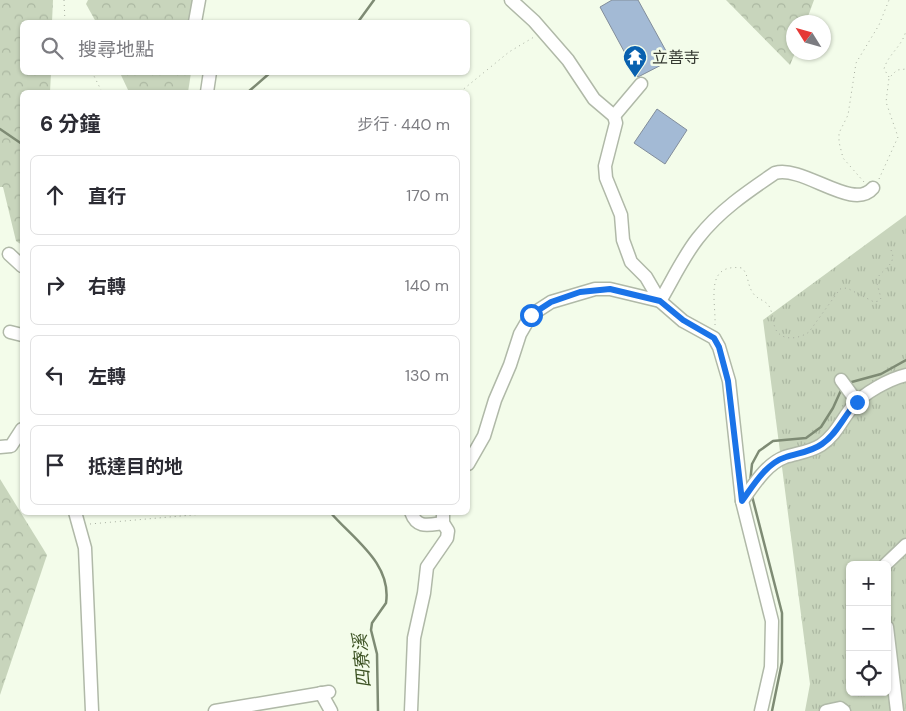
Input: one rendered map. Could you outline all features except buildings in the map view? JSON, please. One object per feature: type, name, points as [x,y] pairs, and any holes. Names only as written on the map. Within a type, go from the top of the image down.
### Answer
[{"type":"street","points":[[195,20],[199,0]]},
{"type":"street","points":[[511,0],[544,32],[568,60],[594,99],[614,116],[616,123],[605,166],[606,178],[621,215],[623,240],[631,262],[646,277],[660,301],[683,320],[714,338],[719,347],[728,381],[742,501],[772,621],[771,667],[761,711]]},
{"type":"street","points":[[207,90],[210,75]]},
{"type":"street","points":[[614,116],[642,84]]},
{"type":"street","points":[[660,301],[696,240],[705,229],[728,207],[775,173],[783,171],[795,173],[836,191],[855,195],[864,195],[873,188]]},
{"type":"street","points":[[9,254],[20,264]]},
{"type":"street","points":[[470,460],[484,436],[494,400],[510,365],[520,334],[531,315],[551,302],[595,289],[610,289],[660,301]]},
{"type":"street","points":[[742,501],[772,465],[784,458],[807,453],[823,444],[842,424],[857,402],[878,388],[906,375]]},
{"type":"street","points":[[841,380],[857,402]]},
{"type":"street","points":[[0,447],[11,446],[20,432]]},
{"type":"street","points":[[75,515],[85,548],[92,711]]},
{"type":"street","points":[[411,711],[414,638],[424,593],[427,567],[447,538],[448,531],[443,518],[421,525],[414,521],[412,515]]},
{"type":"street","points":[[889,561],[906,545]]},
{"type":"street","points":[[890,651],[897,711]]},
{"type":"street","points":[[215,711],[325,692],[331,711]]},
{"type":"street","points":[[826,711],[840,708],[844,711]]},
{"type":"path","points":[[64,0],[65,20]]},
{"type":"path","points":[[889,0],[879,25],[856,63],[848,115],[839,133],[843,158],[853,172],[873,188],[898,137],[886,102],[889,78],[884,69],[885,63],[899,46],[906,30]]},
{"type":"path","points":[[462,90],[510,52],[544,32]]},
{"type":"path","points":[[889,78],[897,70],[906,69]]},
{"type":"path","points":[[94,75],[101,90]]},
{"type":"path","points":[[714,338],[714,283],[718,274],[725,269],[742,268],[747,273],[753,294],[770,307],[776,330],[782,336],[791,338],[802,337],[809,332],[840,289],[847,288],[874,302],[879,301],[882,298],[876,280],[892,263],[894,258],[891,250]]},
{"type":"path","points":[[79,526],[194,515]]},
{"type":"green space","points":[[0,0],[53,0],[52,20],[20,20],[20,75],[51,75],[50,90],[20,90],[20,244],[16,241],[3,187],[0,187]]},
{"type":"green space","points":[[88,0],[200,0],[197,20],[95,20],[86,4]]},
{"type":"green space","points":[[726,0],[814,0],[809,15],[786,15],[786,60],[792,60],[790,65]]},
{"type":"green space","points":[[121,75],[191,75],[188,90],[128,90]]},
{"type":"green space","points":[[906,215],[906,711],[805,711],[810,684],[763,320]]},
{"type":"green space","points":[[0,479],[20,511],[20,515],[22,515],[47,555],[0,695]]},
{"type":"waterway","name":"四寮溪","points":[[359,20],[374,0]]},
{"type":"waterway","name":"四寮溪","points":[[250,90],[268,75]]},
{"type":"waterway","points":[[0,129],[20,143]]},
{"type":"waterway","points":[[848,383],[881,374],[906,360]]},
{"type":"waterway","points":[[750,483],[752,464],[759,451],[773,441],[806,438],[821,427],[833,408],[842,388]]},
{"type":"waterway","points":[[752,496],[782,613],[782,662],[772,711]]},
{"type":"waterway","name":"四寮溪","points":[[333,515],[369,553],[383,576],[386,589],[386,603],[372,623],[371,630],[377,654],[378,711]]},
{"type":"place","name":"立善寺","points":[[635,78]]},
{"type":"route","points":[[531,315],[551,302],[580,292],[610,289],[660,301],[683,320],[714,338],[719,347],[728,381],[742,501],[772,465],[784,458],[807,453],[823,444],[842,424],[857,402]]}]
